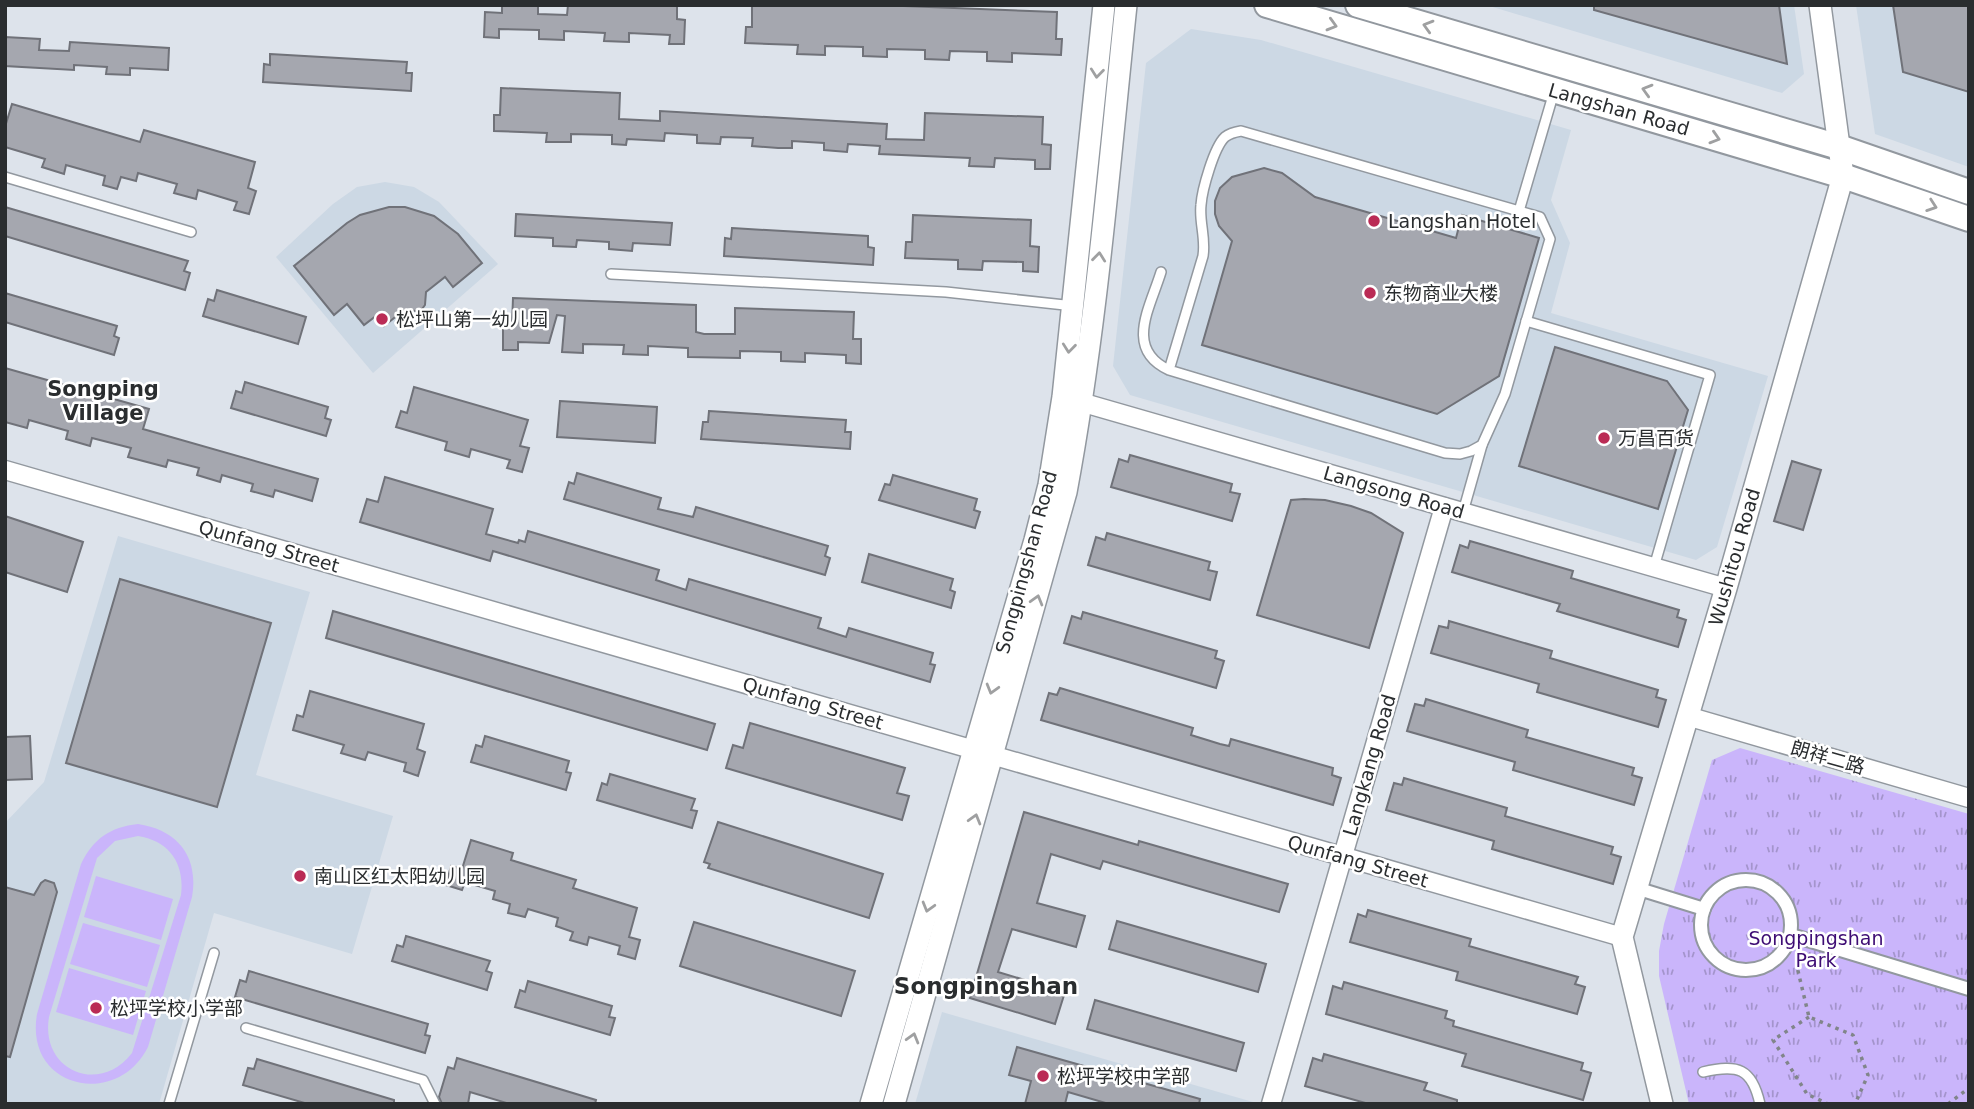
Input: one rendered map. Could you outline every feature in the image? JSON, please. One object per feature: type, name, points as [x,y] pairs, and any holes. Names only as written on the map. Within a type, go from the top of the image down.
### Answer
[{"type":"main road","name":"Langshan Road","points":[[1267,5],[1843,176],[1969,219]]},
{"type":"main road","name":"Langshan Road","points":[[1358,5],[1839,147],[1969,192]]},
{"type":"street","name":"Songpingshan Road","points":[[1083,307],[1104,5]]},
{"type":"street","name":"Songpingshan Road","points":[[894,1104],[984,752],[1058,435],[1072,400],[1126,5]]},
{"type":"street","name":"Wushitou Road","points":[[1661,1104],[1622,937],[1726,588],[1843,176],[1820,5]]},
{"type":"street","name":"Langsong Road","points":[[1072,400],[1726,588]]},
{"type":"street","name":"Qunfang Street","points":[[5,470],[1622,937]]},
{"type":"street","name":"Langkang Road","points":[[1271,1104],[1444,507]]},
{"type":"street","name":"朗祥二路","points":[[1687,716],[1969,798]]},
{"type":"street","name":"Songpingshan Road","points":[[870,1104],[984,752]]},
{"type":"street","points":[[1748,879],[1764,883],[1777,891],[1787,904],[1792,919],[1791,934],[1785,949],[1776,960],[1764,968],[1736,970],[1711,955],[1704,943],[1700,929],[1704,909],[1719,888],[1732,881],[1748,879]]},
{"type":"street","points":[[1636,888],[1704,909]]},
{"type":"street","points":[[1791,934],[1969,989]]},
{"type":"lane","points":[[1519,211],[1554,90]]},
{"type":"lane","points":[[1169,370],[1203,256],[1200,203],[1219,144],[1232,133],[1241,131],[1539,218],[1550,239],[1505,394],[1482,444],[1462,512]]},
{"type":"lane","points":[[5,177],[191,232]]},
{"type":"lane","points":[[1161,271],[1143,330],[1143,344],[1150,359],[1169,370],[1445,453],[1460,454],[1482,444]]},
{"type":"lane","points":[[611,274],[946,292],[1083,307]]},
{"type":"lane","points":[[1526,321],[1710,375],[1654,567]]},
{"type":"lane","points":[[169,1104],[214,953]]},
{"type":"lane","points":[[246,1028],[423,1080],[435,1104]]},
{"type":"lane","points":[[1703,1072],[1732,1069],[1746,1073],[1755,1082],[1760,1104]]},
{"type":"path","points":[[1807,939],[1798,971],[1809,1017]]},
{"type":"path","points":[[1809,1017],[1773,1040],[1807,1094],[1828,1104]]},
{"type":"path","points":[[1809,1017],[1853,1035],[1868,1075],[1855,1104]]},
{"type":"path","points":[[1948,1104],[1969,1088]]},
{"type":"shaded area","points":[[1486,5],[1794,5],[1804,74],[1782,93]]},
{"type":"shaded area","points":[[1856,5],[1969,5],[1969,167],[1875,134]]},
{"type":"shaded area","points":[[1191,29],[1261,40],[1571,130],[1551,200],[1570,243],[1551,313],[1768,376],[1717,547],[1696,560],[1130,395],[1113,366],[1146,63]]},
{"type":"shaded area","name":"松坪山第一幼儿园","points":[[385,182],[414,187],[439,202],[498,264],[373,373],[276,257],[333,204],[357,187]]},
{"type":"shaded area","points":[[118,536],[310,592],[256,775],[393,816],[352,954],[214,913],[159,1104],[5,1104],[5,823],[44,782]]},
{"type":"shaded area","name":"松坪学校中学部","points":[[942,1012],[1253,1102],[915,1104]]},
{"type":"green space","name":"Songpingshan Park","points":[[1740,748],[1969,814],[1969,1104],[1689,1104],[1659,976],[1659,951],[1664,924],[1712,760]]},
{"type":"green space","points":[[138,824],[152,827],[175,839],[189,858],[192,897],[148,1047],[134,1066],[116,1079],[96,1084],[76,1082],[58,1074],[44,1060],[37,1039],[37,1014],[81,864],[97,841],[111,831]],"holes":[[[138,836],[149,839],[173,855],[182,883],[181,895],[132,1053],[119,1066],[104,1073],[75,1071],[63,1063],[54,1051],[49,1036],[49,1017],[97,858],[115,841]]]},
{"type":"green space","points":[[96,876],[173,899],[161,940],[84,917]]},
{"type":"green space","points":[[83,923],[160,945],[147,987],[70,964]]},
{"type":"green space","points":[[69,968],[146,991],[133,1035],[56,1012]]},
{"type":"building","points":[[502,5],[538,5],[538,14],[567,15],[568,5],[677,5],[677,19],[685,20],[684,44],[669,44],[670,35],[629,33],[629,42],[604,41],[605,33],[564,31],[564,40],[539,39],[539,30],[499,29],[499,38],[484,37],[485,12],[502,13]]},
{"type":"building","points":[[752,5],[878,5],[1057,12],[1056,39],[1062,39],[1061,55],[1012,53],[1012,62],[987,61],[987,52],[950,51],[949,60],[925,59],[925,50],[887,49],[887,57],[863,56],[863,47],[825,46],[825,55],[797,54],[798,45],[745,43],[746,27],[752,27]]},
{"type":"building","points":[[1594,5],[1779,5],[1787,64],[1594,10]]},
{"type":"building","points":[[1893,5],[1969,5],[1969,92],[1903,72]]},
{"type":"building","points":[[5,37],[40,39],[39,50],[69,51],[70,42],[169,48],[168,70],[130,68],[130,75],[106,74],[107,67],[74,65],[74,70],[5,66]]},
{"type":"building","points":[[270,54],[407,62],[406,73],[412,73],[411,91],[263,82],[264,64],[270,65]]},
{"type":"building","points":[[501,88],[620,93],[619,119],[660,121],[660,111],[887,124],[886,139],[924,140],[925,113],[1043,117],[1042,144],[1051,145],[1050,169],[1035,169],[1035,160],[995,158],[994,167],[969,166],[970,158],[879,154],[880,146],[848,144],[847,152],[824,150],[824,143],[792,141],[792,148],[778,148],[752,146],[753,138],[721,137],[720,144],[697,143],[697,135],[665,133],[664,141],[627,139],[626,145],[612,144],[612,135],[571,134],[571,142],[546,142],[547,133],[494,131],[494,115],[500,115]]},
{"type":"building","points":[[12,104],[140,142],[144,130],[255,162],[248,188],[256,191],[249,214],[234,210],[237,202],[198,190],[196,199],[174,193],[177,184],[138,173],[136,181],[121,177],[117,189],[103,185],[105,176],[66,165],[64,174],[42,167],[45,159],[5,147],[5,127]]},
{"type":"building","name":"东物商业大楼","points":[[1264,168],[1282,173],[1315,197],[1456,238],[1462,215],[1539,238],[1499,376],[1437,414],[1202,345],[1232,241],[1219,226],[1215,201],[1220,188],[1232,177]]},
{"type":"building","points":[[5,207],[188,261],[184,271],[190,273],[185,290],[5,236]]},
{"type":"building","points":[[389,207],[405,207],[434,216],[458,234],[482,263],[453,287],[445,277],[426,292],[422,309],[404,310],[384,326],[376,316],[364,325],[347,304],[334,315],[294,266],[347,223],[360,215]]},
{"type":"building","points":[[516,214],[672,223],[670,245],[633,243],[632,251],[609,249],[609,242],[577,240],[576,247],[553,246],[553,238],[515,236]]},
{"type":"building","points":[[913,215],[1031,220],[1030,246],[1039,247],[1038,272],[1023,271],[1023,262],[983,261],[982,270],[958,269],[958,260],[905,258],[906,242],[912,242]]},
{"type":"building","points":[[732,228],[868,236],[868,247],[874,248],[873,265],[724,256],[725,238],[731,239]]},
{"type":"building","points":[[217,290],[306,317],[298,344],[203,316],[208,299],[214,301]]},
{"type":"building","points":[[5,293],[117,326],[114,336],[119,338],[114,355],[5,322]]},
{"type":"building","points":[[513,298],[696,305],[696,332],[704,334],[735,334],[735,308],[854,312],[853,339],[861,339],[861,364],[846,363],[846,355],[805,353],[805,362],[781,361],[781,352],[740,351],[740,358],[688,357],[688,348],[648,346],[648,355],[623,354],[624,345],[583,344],[583,353],[562,352],[565,316],[557,315],[549,343],[518,342],[518,350],[503,350],[503,325],[512,325]]},
{"type":"building","name":"万昌百货","points":[[1555,347],[1667,381],[1688,410],[1658,509],[1519,466]]},
{"type":"building","points":[[5,368],[149,409],[143,429],[318,479],[312,501],[275,490],[273,497],[251,491],[253,484],[222,475],[220,482],[197,475],[199,468],[168,460],[166,467],[128,457],[131,448],[92,438],[90,446],[66,439],[68,431],[29,420],[27,428],[5,422]]},
{"type":"building","points":[[245,382],[328,407],[325,418],[331,420],[326,436],[231,408],[236,391],[242,393]]},
{"type":"building","points":[[414,387],[528,420],[520,446],[529,448],[522,472],[507,468],[510,460],[471,449],[469,457],[445,450],[447,442],[396,427],[401,411],[407,413]]},
{"type":"building","points":[[560,401],[657,407],[655,443],[557,437]]},
{"type":"building","points":[[709,411],[846,420],[845,432],[851,432],[850,449],[701,439],[703,422],[708,422]]},
{"type":"building","points":[[1130,455],[1232,484],[1230,492],[1240,494],[1232,521],[1111,487],[1119,459],[1128,462]]},
{"type":"building","points":[[1792,461],[1821,470],[1803,530],[1774,521]]},
{"type":"building","points":[[577,473],[661,498],[658,509],[693,517],[696,507],[828,546],[825,556],[830,558],[825,575],[564,499],[569,482],[574,484]]},
{"type":"building","points":[[893,475],[977,499],[974,510],[980,512],[975,528],[879,500],[885,484],[890,485]]},
{"type":"building","points":[[385,477],[493,509],[486,534],[518,543],[519,540],[525,542],[528,531],[659,570],[656,580],[686,590],[689,579],[821,618],[818,628],[846,637],[849,628],[933,653],[930,664],[935,665],[930,682],[493,551],[490,561],[360,522],[367,499],[378,502]]},
{"type":"building","points":[[1291,500],[1325,500],[1351,506],[1371,513],[1403,533],[1369,648],[1257,615]]},
{"type":"building","points":[[5,516],[83,542],[67,592],[5,572]]},
{"type":"building","points":[[1107,533],[1210,562],[1208,570],[1217,572],[1210,600],[1088,565],[1096,537],[1105,540]]},
{"type":"building","points":[[1470,541],[1573,571],[1571,578],[1679,610],[1677,617],[1686,620],[1678,647],[1557,611],[1560,604],[1452,572],[1460,545],[1468,548]]},
{"type":"building","points":[[869,554],[953,579],[950,590],[955,592],[951,608],[862,582]]},
{"type":"building","points":[[120,579],[271,623],[217,807],[66,763]]},
{"type":"building","points":[[333,611],[715,724],[707,750],[326,638]]},
{"type":"building","points":[[1083,612],[1217,651],[1215,658],[1224,661],[1216,688],[1064,643],[1072,616],[1081,619]]},
{"type":"building","points":[[1449,621],[1552,651],[1550,658],[1658,690],[1656,697],[1666,700],[1658,727],[1537,692],[1539,684],[1431,653],[1439,626],[1448,628]]},
{"type":"building","points":[[1060,688],[1193,728],[1191,735],[1220,744],[1229,746],[1231,739],[1333,768],[1332,775],[1341,778],[1333,805],[1041,720],[1049,693],[1057,695]]},
{"type":"building","points":[[310,691],[424,724],[417,749],[425,752],[418,776],[404,771],[406,763],[368,752],[365,760],[341,753],[344,745],[293,730],[297,715],[303,717]]},
{"type":"building","points":[[1426,699],[1528,730],[1526,737],[1634,768],[1632,775],[1642,778],[1634,805],[1513,770],[1515,762],[1407,731],[1415,704],[1424,706]]},
{"type":"building","points":[[750,723],[905,768],[897,793],[909,796],[902,820],[726,768],[733,745],[743,748]]},
{"type":"building","points":[[30,736],[32,779],[5,780],[5,737]]},
{"type":"building","points":[[485,736],[569,761],[566,772],[571,773],[566,790],[471,762],[476,745],[482,747]]},
{"type":"building","points":[[610,774],[695,799],[691,810],[697,811],[692,828],[597,800],[602,783],[607,785]]},
{"type":"building","points":[[1404,778],[1507,808],[1505,816],[1613,847],[1611,854],[1621,857],[1613,884],[1492,849],[1494,841],[1386,810],[1394,783],[1402,785]]},
{"type":"building","points":[[1024,812],[1138,845],[1139,841],[1288,884],[1279,912],[1103,861],[1100,869],[1051,854],[1037,903],[1085,916],[1076,947],[1012,929],[998,972],[1065,992],[1055,1024],[970,998]]},
{"type":"building","points":[[718,822],[883,874],[869,918],[708,868],[710,864],[704,862]]},
{"type":"building","points":[[471,840],[513,853],[511,860],[576,880],[573,888],[637,908],[629,937],[640,940],[635,959],[618,954],[620,946],[589,937],[587,945],[570,940],[573,932],[556,926],[558,918],[528,909],[525,917],[508,913],[510,904],[493,899],[495,891],[465,882],[462,890],[446,885],[451,866],[462,869]]},
{"type":"building","points":[[45,880],[54,883],[57,892],[10,1057],[5,1056],[5,887],[34,895]]},
{"type":"building","points":[[1368,910],[1471,939],[1469,946],[1578,977],[1575,984],[1585,987],[1577,1014],[1456,980],[1458,972],[1350,942],[1358,914],[1366,917]]},
{"type":"building","points":[[1117,921],[1266,964],[1258,992],[1109,949]]},
{"type":"building","points":[[694,922],[855,971],[841,1016],[680,966]]},
{"type":"building","points":[[406,936],[490,961],[486,971],[492,973],[487,990],[392,961],[397,945],[403,947]]},
{"type":"building","points":[[249,971],[428,1024],[425,1035],[430,1036],[425,1053],[235,997],[240,980],[246,982]]},
{"type":"building","points":[[528,981],[612,1006],[609,1017],[615,1018],[610,1035],[515,1007],[520,990],[525,992]]},
{"type":"building","points":[[1344,982],[1447,1011],[1445,1018],[1454,1021],[1453,1026],[1583,1063],[1581,1070],[1591,1073],[1583,1100],[1462,1066],[1466,1054],[1326,1014],[1333,986],[1342,989]]},
{"type":"building","points":[[1095,1000],[1244,1043],[1236,1071],[1087,1029]]},
{"type":"building","points":[[1017,1047],[1200,1099],[1199,1104],[1109,1104],[1068,1092],[1065,1104],[1025,1104],[1031,1081],[1009,1075]]},
{"type":"building","points":[[1324,1054],[1427,1083],[1424,1090],[1457,1100],[1457,1104],[1369,1104],[1305,1086],[1313,1058],[1322,1061]]},
{"type":"building","points":[[457,1058],[596,1100],[595,1104],[510,1104],[470,1092],[468,1104],[442,1104],[439,1097],[448,1067],[454,1069]]},
{"type":"building","points":[[257,1059],[394,1100],[394,1104],[308,1104],[243,1085],[248,1068],[254,1069]]},
{"type":"place","name":"Langshan Hotel","points":[[1374,221]]},
{"type":"place","name":"东物商业大楼","points":[[1370,293]]},
{"type":"place","name":"松坪山第一幼儿园","points":[[382,319]]},
{"type":"place","name":"万昌百货","points":[[1604,438]]},
{"type":"place","name":"南山区红太阳幼儿园","points":[[300,876]]},
{"type":"place","name":"松坪学校小学部","points":[[96,1008]]},
{"type":"place","name":"松坪学校中学部","points":[[1043,1076]]},
{"type":"district","name":"Songping Village","points":[[103,401]]},
{"type":"district","name":"Songpingshan","points":[[986,986]]}]
